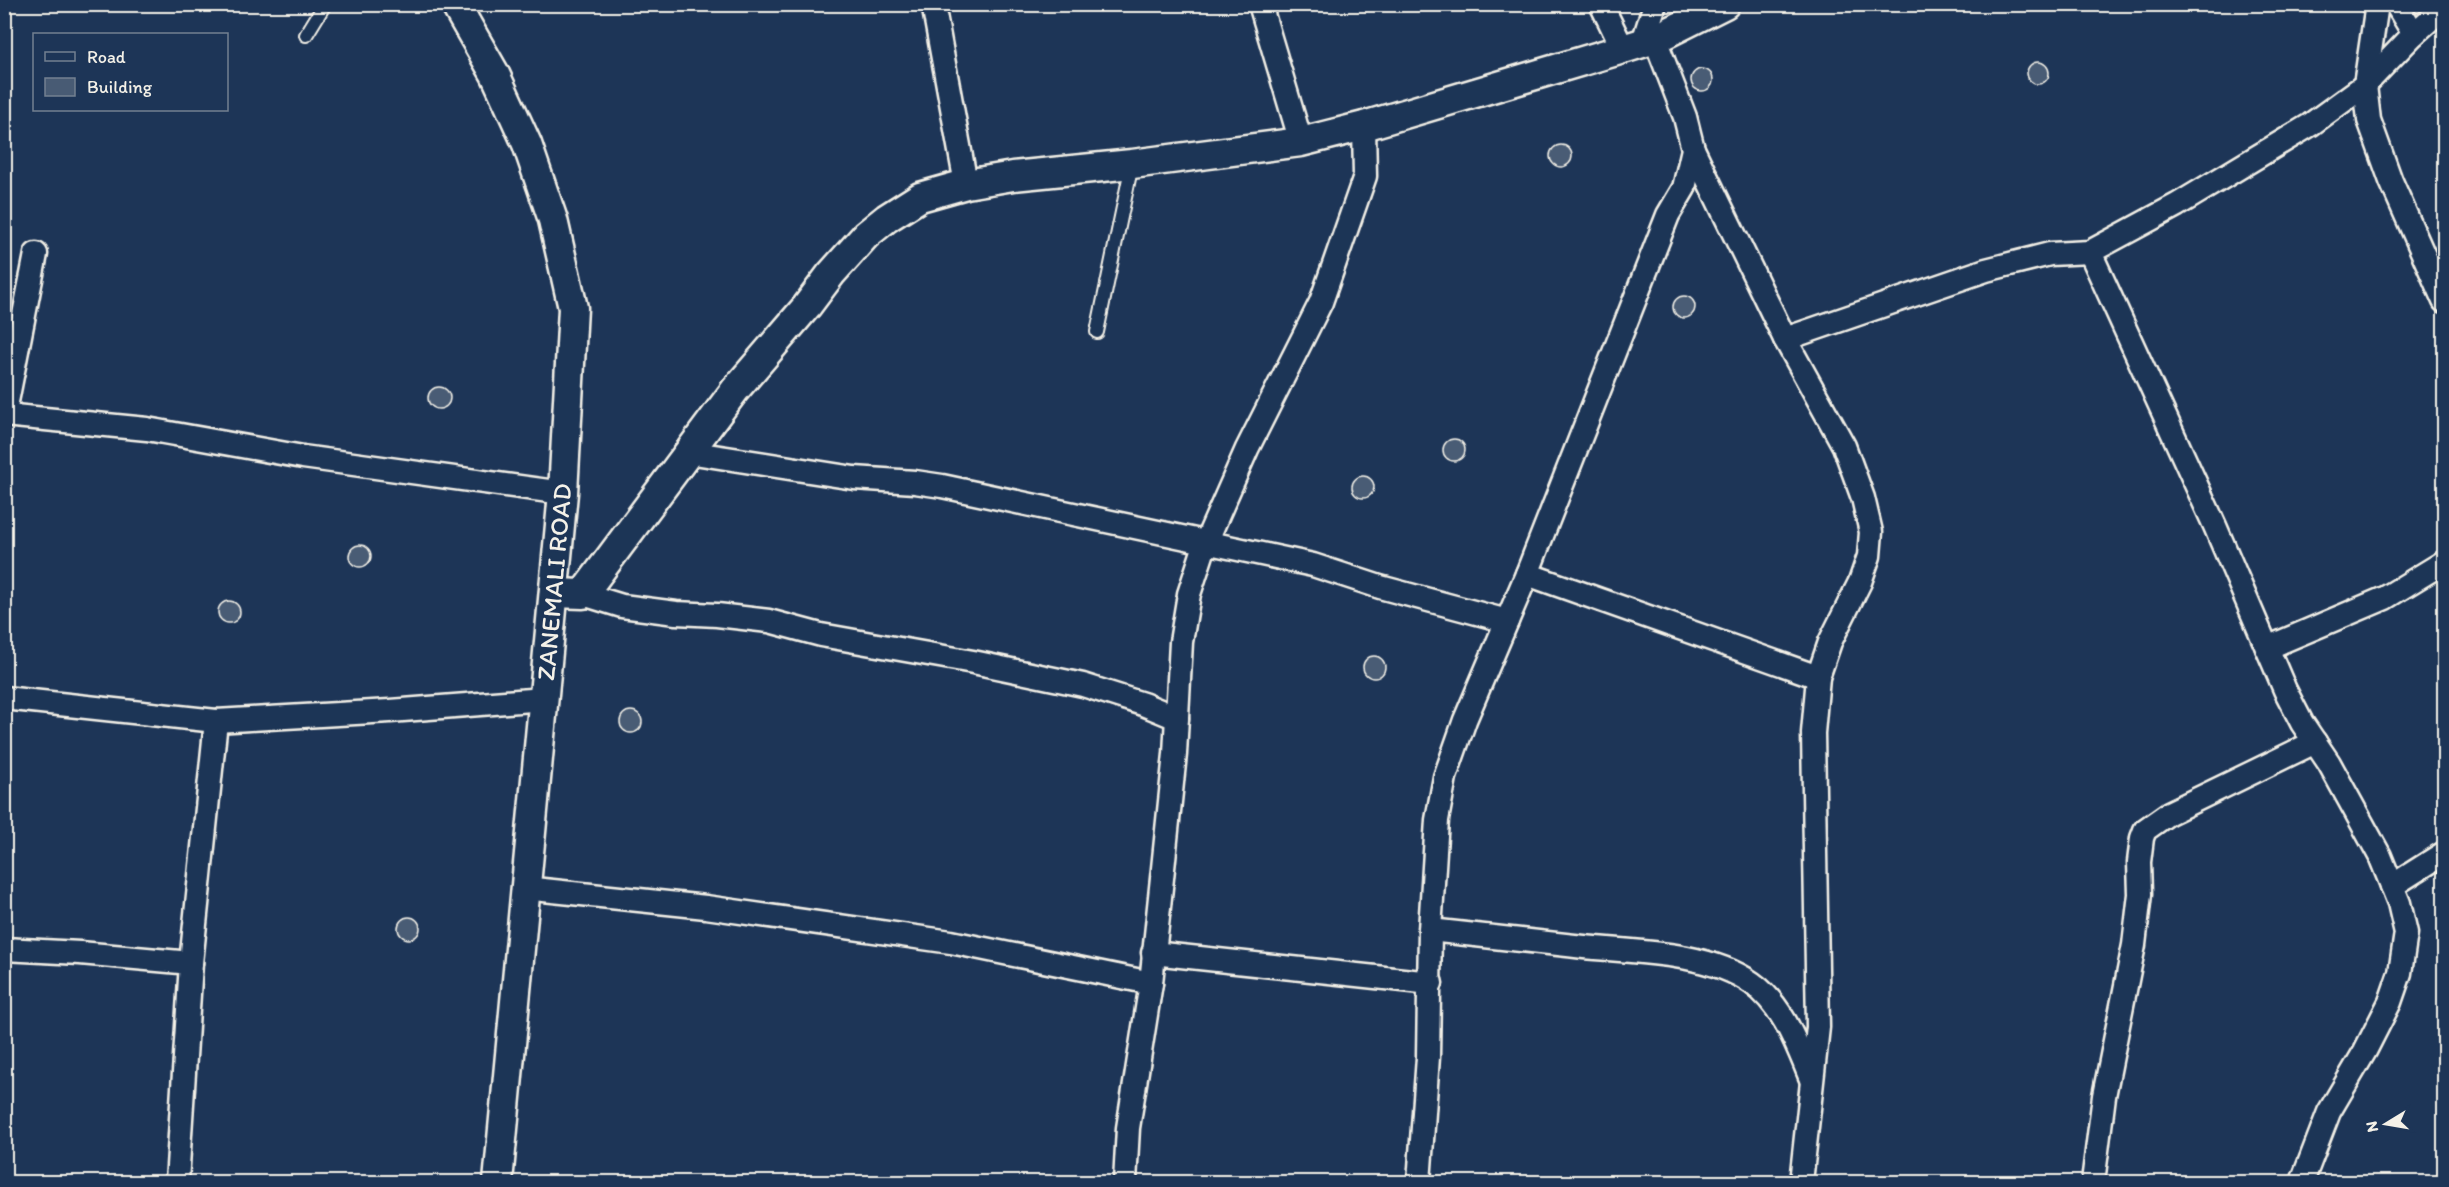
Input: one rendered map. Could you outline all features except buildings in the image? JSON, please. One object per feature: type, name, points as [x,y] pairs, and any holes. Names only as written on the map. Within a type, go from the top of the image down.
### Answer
[{"type":"street","name":"ZANEMALI ROAD","points":[[455,4],[495,74],[526,144],[553,220],[573,308],[563,493],[498,1182]]},
{"type":"street","points":[[933,4],[966,184]]},
{"type":"street","points":[[1260,4],[1301,142]]},
{"type":"street","points":[[1601,4],[1640,43],[1685,117],[1693,149],[1785,339],[1844,446],[1863,498],[1871,532],[1869,556],[1860,582],[1830,642],[1818,677],[1813,733],[1818,1027],[1801,1182]]},
{"type":"street","points":[[1640,43],[1655,4]]},
{"type":"street","points":[[583,594],[735,390],[866,235],[887,218],[920,197],[966,184],[1013,176],[1132,164],[1301,142],[1364,126],[1640,43],[1725,4]]},
{"type":"street","points":[[2377,4],[2365,85],[2369,120],[2391,181],[2445,301]]},
{"type":"street","points":[[2396,4],[2414,34]]},
{"type":"street","points":[[1785,339],[1986,270],[2050,254],[2090,252],[2177,205],[2310,125],[2365,85],[2414,34],[2445,8]]},
{"type":"street","points":[[1125,1182],[1128,1128],[1151,983],[1175,754],[1181,642],[1189,594],[1206,542],[1247,449],[1321,302],[1365,177],[1364,126]]},
{"type":"street","points":[[1419,1182],[1431,982],[1430,930],[1437,820],[1445,777],[1465,720],[1527,574],[1668,214],[1684,188],[1693,149]]},
{"type":"street","points":[[2090,252],[2302,723],[2380,856],[2406,933],[2400,974],[2370,1042],[2329,1112],[2302,1182]]},
{"type":"street","points":[[36,254],[5,416],[147,429],[303,457],[563,493]]},
{"type":"street","points":[[688,452],[854,478],[942,486],[1313,565],[1380,587],[1507,621]]},
{"type":"street","points":[[2267,648],[2385,598],[2445,562]]},
{"type":"street","points":[[1527,574],[1818,677]]},
{"type":"street","points":[[554,593],[583,594],[622,606],[643,609],[769,621],[821,635],[984,664],[1083,685],[1143,704],[1177,718]]},
{"type":"street","points":[[4,698],[216,721],[544,699]]},
{"type":"street","points":[[177,1182],[191,963],[216,721]]},
{"type":"street","points":[[2093,1182],[2104,1096],[2134,945],[2140,894],[2139,862],[2145,830],[2169,813],[2315,742]]},
{"type":"street","points":[[2392,886],[2445,853]]},
{"type":"street","points":[[524,888],[706,907],[951,942],[1151,983]]},
{"type":"street","points":[[1430,930],[1667,956],[1727,968],[1753,984],[1775,1006],[1791,1032],[1812,1080]]},
{"type":"street","points":[[4,949],[80,952],[191,963]]},
{"type":"street","points":[[1153,953],[1431,982]]},
{"type":"lane","points":[[306,35],[325,4]]},
{"type":"lane","points":[[1097,332],[1132,164]]}]
